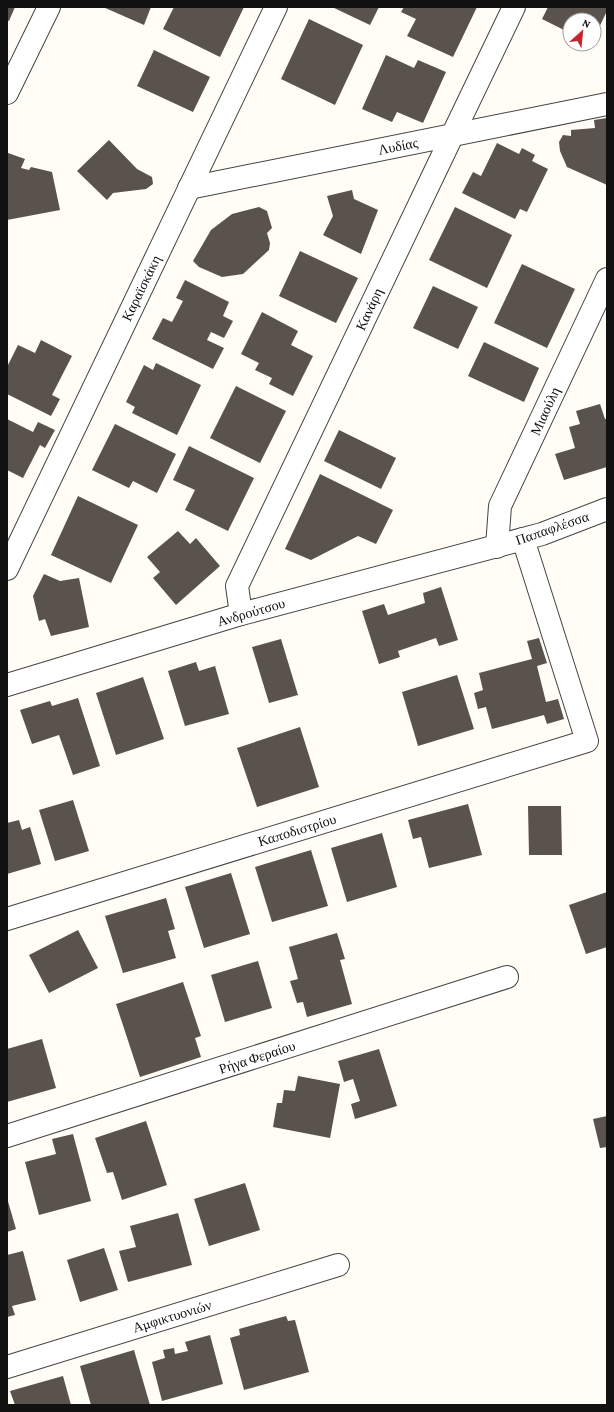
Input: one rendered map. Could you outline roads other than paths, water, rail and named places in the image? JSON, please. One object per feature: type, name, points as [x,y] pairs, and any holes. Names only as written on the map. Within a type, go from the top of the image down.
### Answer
[{"type":"street","points":[[7,93],[49,7]]},
{"type":"street","name":"Καραϊσκάκη","points":[[7,569],[276,7]]},
{"type":"street","name":"Κανάρη","points":[[241,614],[237,586],[514,7]]},
{"type":"street","name":"Λυδίας","points":[[189,188],[607,104]]},
{"type":"street","name":"Μιαούλη","points":[[497,547],[500,506],[607,279]]},
{"type":"street","name":"Παπαφλέσσα","points":[[497,547],[542,534],[607,509]]},
{"type":"street","name":"Καποδιστρίου","points":[[7,919],[587,741],[523,539]]},
{"type":"street","name":"Ανδρούτσου","points":[[7,685],[241,614],[497,547]]},
{"type":"street","name":"Ρήγα Φεραίου","points":[[7,1136],[507,977]]},
{"type":"street","name":"Αμφικτυονιών","points":[[7,1368],[338,1265]]}]
